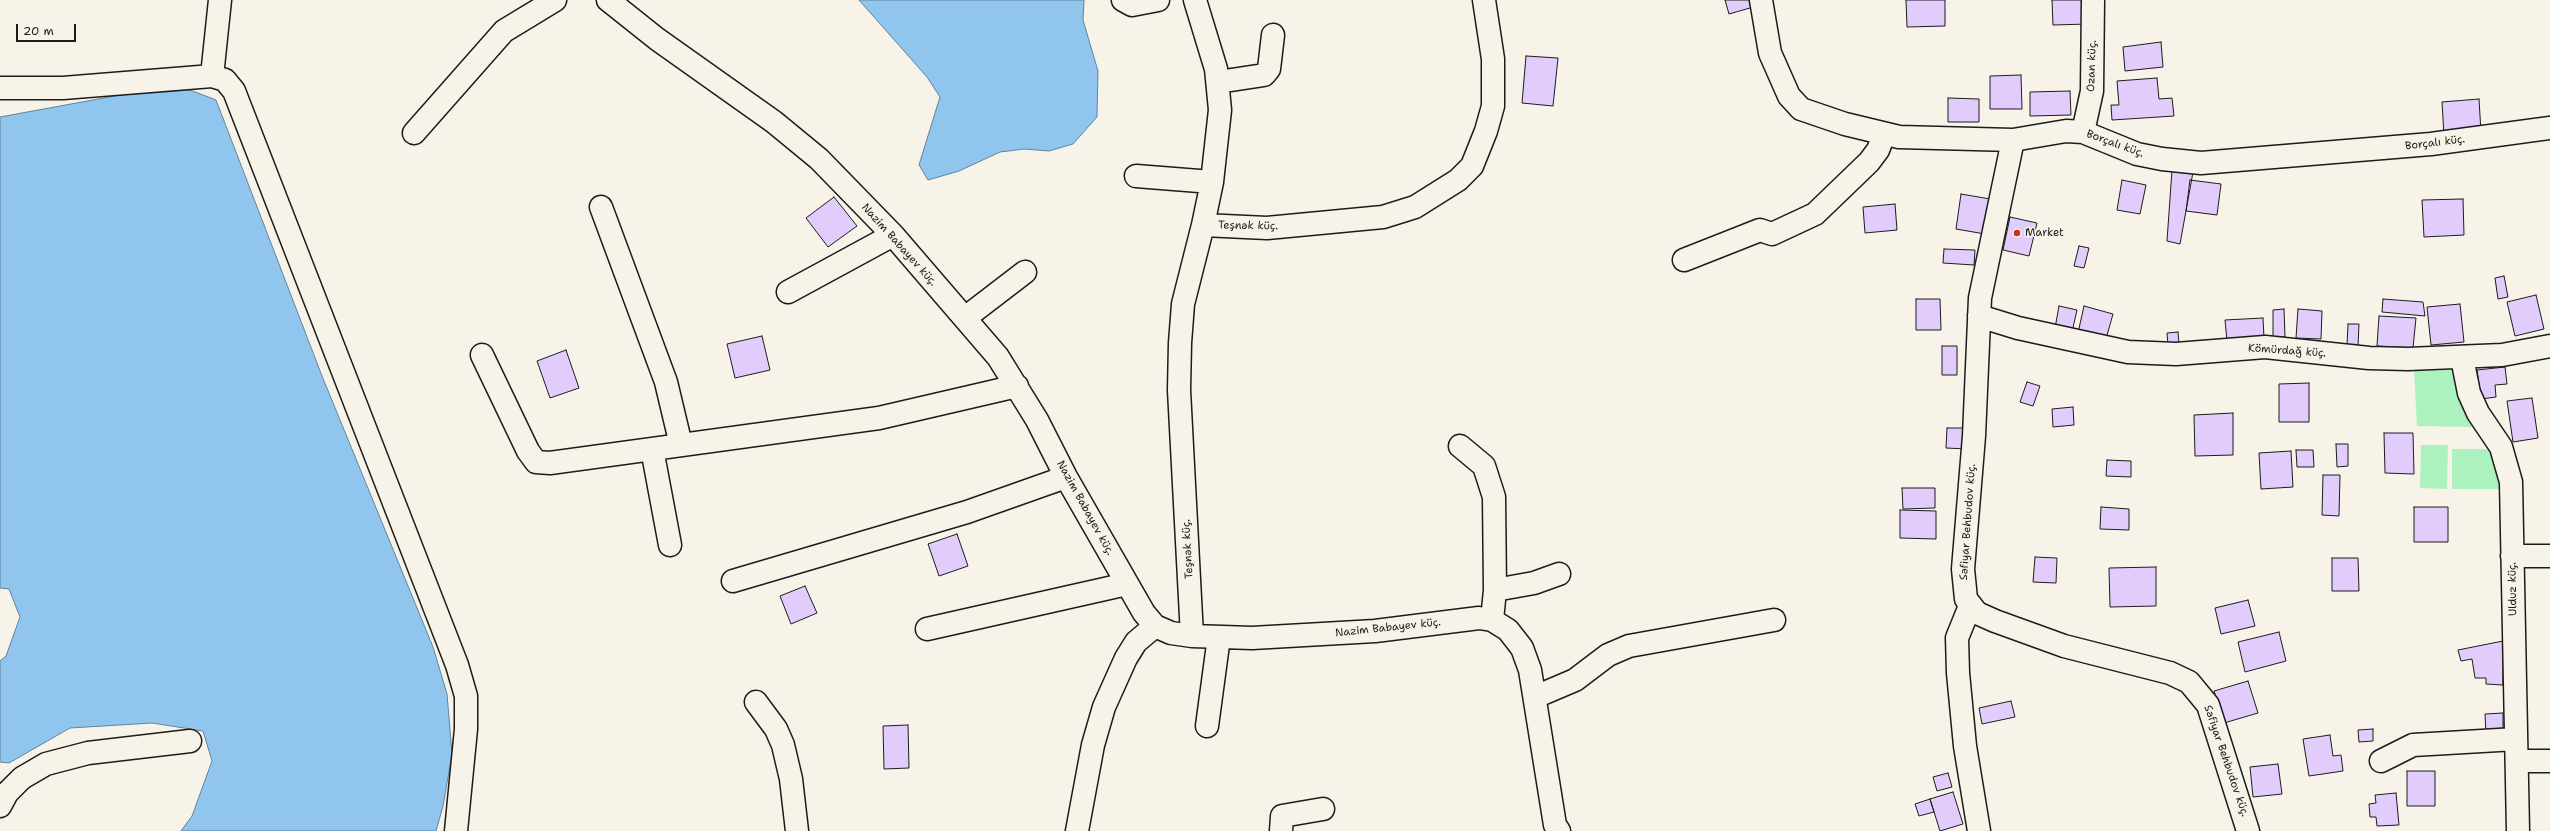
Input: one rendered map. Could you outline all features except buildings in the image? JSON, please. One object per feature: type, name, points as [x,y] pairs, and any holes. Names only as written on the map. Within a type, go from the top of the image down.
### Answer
[{"type":"street","points":[[212,76],[220,0]]},
{"type":"street","points":[[414,133],[504,31],[555,0]]},
{"type":"street","name":"Nazim Babayev küç.","points":[[608,0],[657,39],[774,122],[819,159],[893,235],[998,357],[1017,386],[1066,477],[1144,613],[1156,626],[1171,633],[1219,638],[1295,636],[1375,631],[1479,618],[1492,620],[1508,630],[1522,648],[1535,697],[1555,825],[1558,831]]},
{"type":"street","points":[[1123,0],[1132,5],[1158,0]]},
{"type":"street","points":[[1195,0],[1218,82],[1220,110],[1212,182],[1203,225]]},
{"type":"street","name":"Teşnək küç.","points":[[1192,636],[1179,390],[1180,343],[1183,304],[1203,225],[1267,228],[1383,217],[1415,207],[1458,180],[1472,166],[1486,131],[1493,106],[1493,59],[1484,0]]},
{"type":"street","name":"Borçalı küç.","points":[[1761,0],[1770,53],[1789,96],[1801,109],[1812,114],[1900,137],[2013,140],[2066,131],[2083,132],[2137,154],[2162,159],[2201,162],[2431,144],[2550,128]]},
{"type":"street","name":"Ozan küç.","points":[[2083,132],[2092,91],[2093,0]]},
{"type":"street","points":[[1218,82],[1264,75],[1269,69],[1273,35]]},
{"type":"street","points":[[0,88],[63,88],[212,76],[225,80],[234,91],[457,666],[466,696],[466,729],[456,831]]},
{"type":"street","points":[[1684,260],[1760,230],[1772,234],[1814,214],[1869,162],[1878,150],[1884,134]]},
{"type":"street","name":"Səfiyar Behbudov küç.","points":[[2013,140],[1982,283],[1979,316],[1974,436],[1963,569],[1964,593],[1970,606],[1986,617],[2064,646],[2170,673],[2189,682],[2208,705],[2248,831]]},
{"type":"street","points":[[1136,176],[1212,182]]},
{"type":"street","points":[[601,207],[666,382],[681,445]]},
{"type":"street","points":[[788,292],[893,235]]},
{"type":"street","points":[[965,318],[1025,272]]},
{"type":"street","name":"Kömürdağ küç.","points":[[1979,316],[2018,328],[2128,352],[2176,354],[2264,348],[2369,358],[2462,358],[2502,355],[2550,346]]},
{"type":"street","points":[[482,355],[528,451],[536,462],[550,463],[879,418],[1017,386]]},
{"type":"street","name":"Ulduz küç.","points":[[2462,358],[2469,393],[2478,413],[2501,447],[2508,465],[2511,482],[2518,831]]},
{"type":"street","points":[[1460,446],[1484,466],[1494,497],[1495,590],[1492,620]]},
{"type":"street","points":[[652,449],[670,545]]},
{"type":"street","points":[[733,581],[967,512],[1066,477]]},
{"type":"street","points":[[2512,556],[2550,556]]},
{"type":"street","points":[[1495,590],[1534,583],[1559,574]]},
{"type":"street","points":[[927,629],[1128,584]]},
{"type":"street","points":[[1970,606],[1957,638],[1958,673],[1965,746],[1980,831]]},
{"type":"street","points":[[1535,697],[1575,680],[1608,656],[1629,646],[1774,620]]},
{"type":"street","points":[[1077,831],[1093,745],[1104,707],[1126,658],[1136,642],[1156,626]]},
{"type":"street","points":[[1207,726],[1219,638]]},
{"type":"street","points":[[756,702],[776,729],[783,745],[791,779],[797,831]]},
{"type":"street","points":[[2381,761],[2413,745],[2516,739]]},
{"type":"street","points":[[0,806],[7,793],[22,778],[46,764],[88,753],[190,741]]},
{"type":"street","points":[[2517,761],[2550,760]]},
{"type":"street","points":[[1281,831],[1282,816],[1323,809]]},
{"type":"green space","points":[[2414,370],[2454,370],[2475,427],[2417,426]]},
{"type":"green space","points":[[2421,445],[2448,445],[2447,489],[2420,488]]},
{"type":"green space","points":[[2452,449],[2491,449],[2498,462],[2499,489],[2452,489]]},
{"type":"water","points":[[859,0],[1084,0],[1083,20],[1098,71],[1097,117],[1073,144],[1049,151],[1024,149],[1000,152],[959,171],[928,180],[919,165],[940,97],[927,77]]},
{"type":"water","points":[[190,90],[216,100],[322,376],[433,647],[447,694],[452,754],[443,806],[436,831],[181,831],[192,816],[212,761],[203,731],[152,723],[70,728],[9,763],[0,762],[0,661],[6,656],[20,617],[9,589],[0,588],[0,117],[120,95]]},
{"type":"place","name":"Market","points":[[2017,233]]}]
